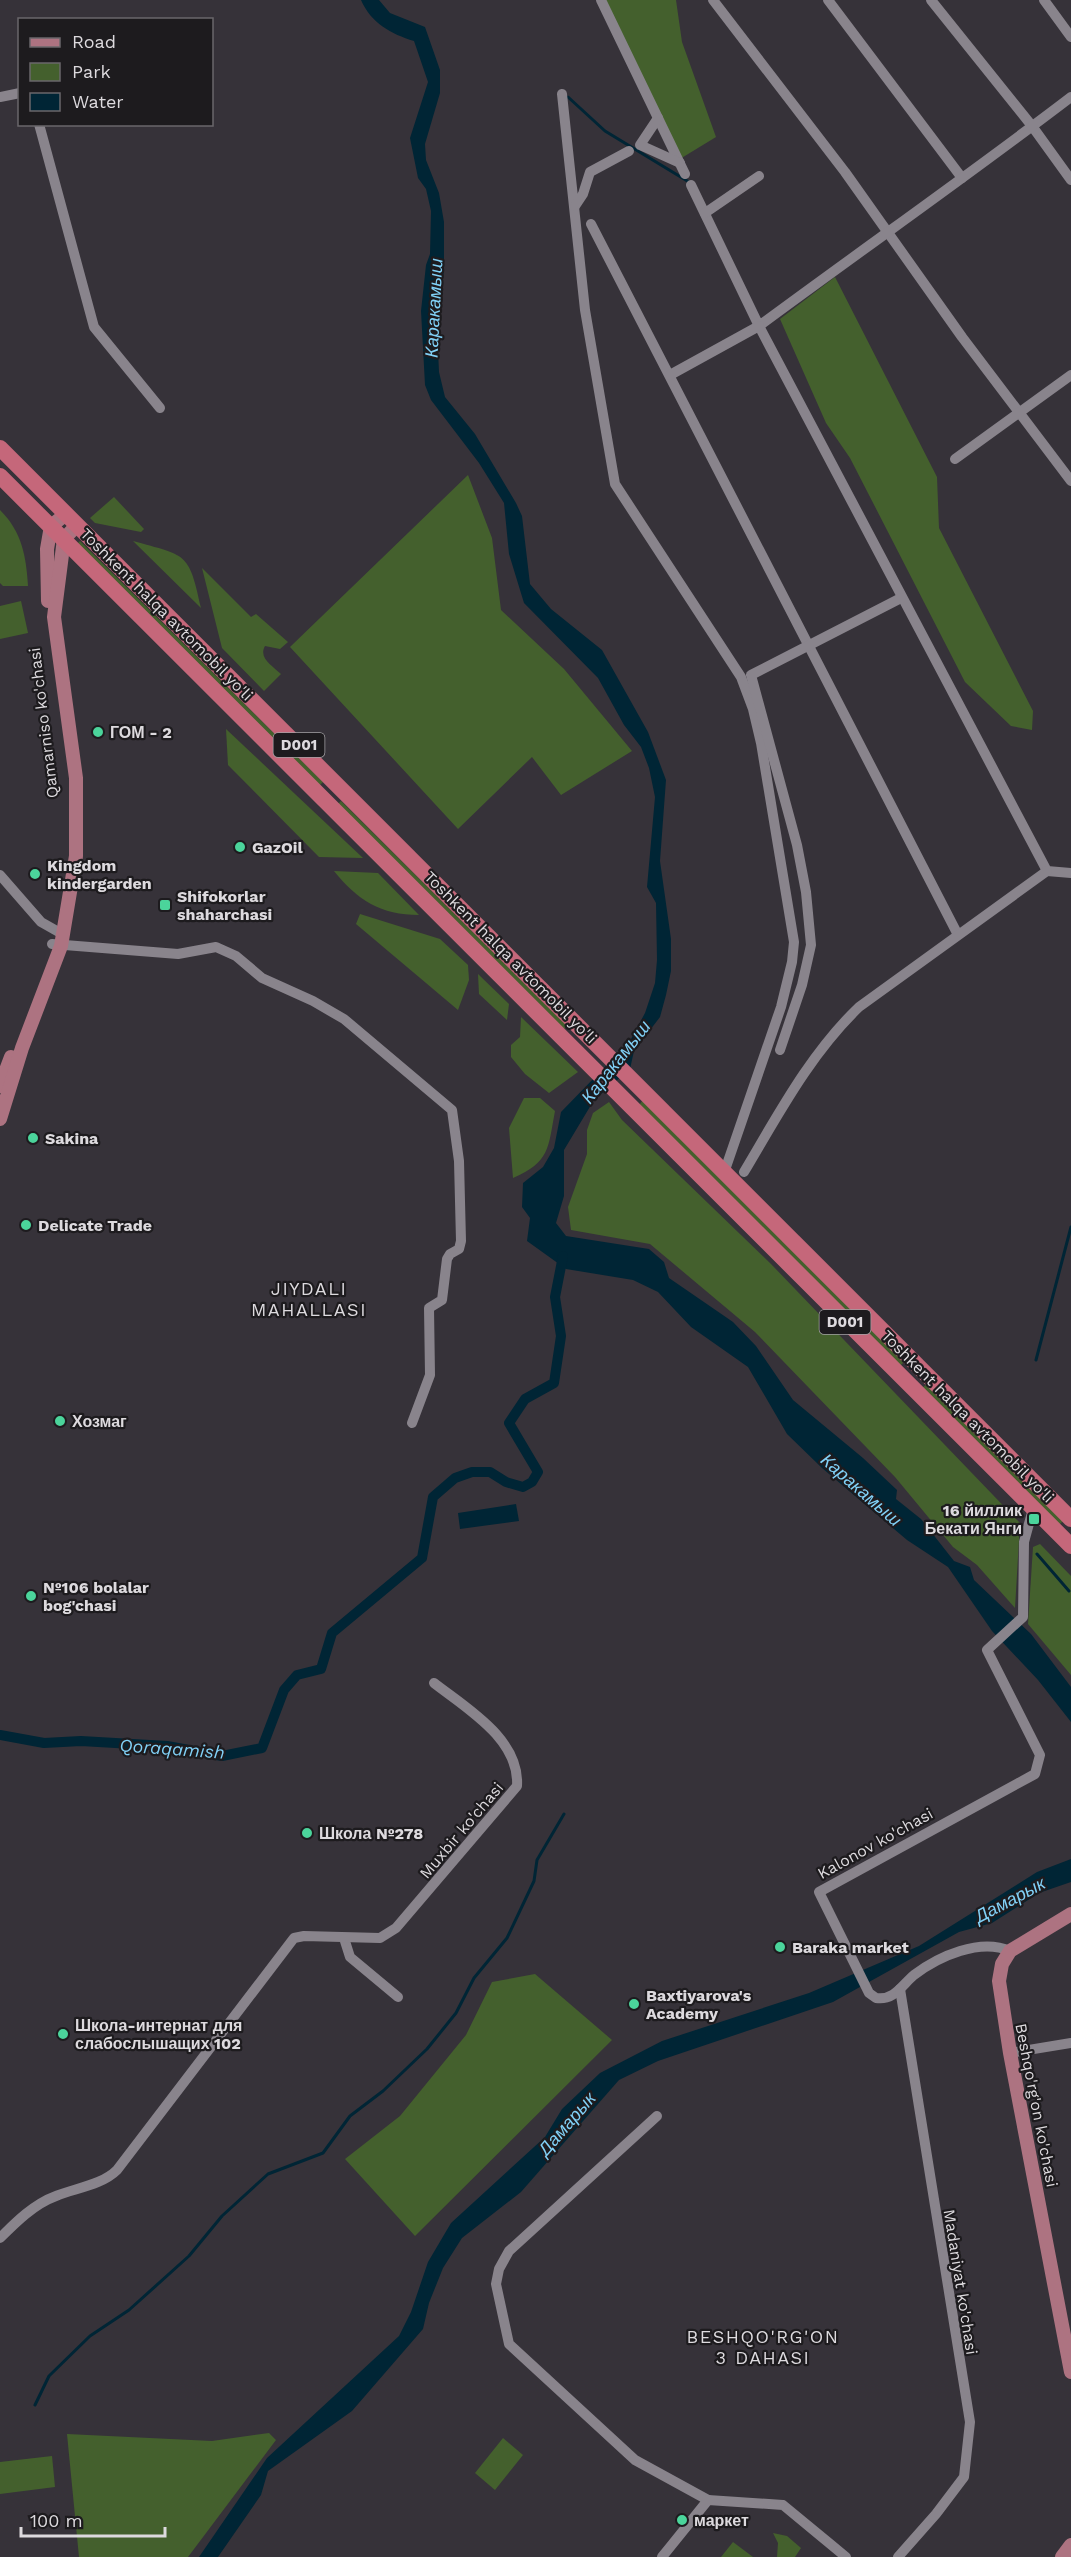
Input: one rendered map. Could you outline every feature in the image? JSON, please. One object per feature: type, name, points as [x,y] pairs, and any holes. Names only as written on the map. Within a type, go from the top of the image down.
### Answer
[{"type":"highway","name":"Toshkent halqa avtomobil yo'li","points":[[0,448],[922,1370],[1064,1505],[1071,1519]]},
{"type":"highway","name":"Toshkent halqa avtomobil yo'li","points":[[0,476],[907,1385],[1070,1543]]},
{"type":"highway","points":[[322,799],[337,783]]},
{"type":"highway","points":[[907,1385],[922,1370]]},
{"type":"main road","points":[[51,526],[71,519]]},
{"type":"main road","points":[[64,539],[71,519]]},
{"type":"main road","name":"Qamarniso ko'chasi","points":[[51,526],[47,549],[49,636],[68,777],[71,856]]},
{"type":"main road","name":"Qamarniso ko'chasi","points":[[0,1119],[58,939],[71,856],[76,778],[54,617],[64,539]]},
{"type":"main road","name":"Qamarniso ko'chasi","points":[[0,1086],[58,939]]},
{"type":"main road","points":[[1010,1951],[1071,1914]]},
{"type":"main road","name":"Beshqo'rg'on ko'chasi","points":[[1010,1951],[1002,1964],[999,1981],[1010,2053],[1071,2372]]},
{"type":"main road","points":[[1062,2557],[1071,2545]]},
{"type":"street","points":[[601,0],[685,174]]},
{"type":"street","points":[[713,0],[888,230],[962,337],[1071,481]]},
{"type":"street","points":[[828,0],[962,178]]},
{"type":"street","points":[[931,0],[1032,126],[1071,180]]},
{"type":"street","points":[[1044,0],[1071,37]]},
{"type":"street","points":[[0,97],[18,93]]},
{"type":"street","points":[[562,94],[593,366],[615,484],[741,678],[749,698],[761,743],[794,942],[792,962],[781,1007],[724,1173]]},
{"type":"street","points":[[670,375],[759,326],[1071,97]]},
{"type":"street","points":[[658,118],[640,145],[680,163]]},
{"type":"street","points":[[40,126],[94,327],[160,408]]},
{"type":"street","points":[[575,206],[584,194],[590,171],[629,151]]},
{"type":"street","points":[[705,213],[759,176]]},
{"type":"street","points":[[691,185],[759,326],[1047,871]]},
{"type":"street","points":[[591,224],[957,933]]},
{"type":"street","points":[[955,459],[1071,375]]},
{"type":"street","points":[[780,1050],[802,985],[811,945],[806,892],[797,845],[751,675],[901,598]]},
{"type":"street","points":[[744,1172],[795,1086],[840,1024],[859,1006],[957,933],[1047,871],[1071,873]]},
{"type":"street","points":[[0,875],[58,939],[178,954],[216,947],[246,964],[262,978],[313,1001],[344,1020],[452,1110],[459,1161],[461,1241],[459,1249],[450,1254],[447,1259],[442,1300],[429,1308],[430,1375],[412,1423]]},
{"type":"street","name":"Kalonov ko'chasi","points":[[1010,1951],[996,1945],[970,1948],[931,1965],[885,1999],[876,1998],[869,1993],[819,1892],[1035,1774],[1040,1764],[1040,1755],[989,1648],[1023,1617],[1024,1542],[1033,1509]]},
{"type":"street","name":"Muxbir ko'chasi","points":[[0,2238],[16,2222],[42,2203],[103,2180],[117,2170],[294,1938],[304,1936],[380,1938],[396,1928],[517,1786],[518,1773],[514,1762],[496,1732],[434,1683]]},
{"type":"street","points":[[344,1938],[350,1956],[398,1997]]},
{"type":"street","name":"Madaniyat ko'chasi","points":[[898,2557],[936,2514],[963,2477],[969,2422],[900,1989]]},
{"type":"street","points":[[1010,2053],[1071,2043]]},
{"type":"street","points":[[657,2116],[509,2251],[499,2269],[496,2284],[509,2344],[635,2460],[708,2500],[783,2505],[846,2557]]},
{"type":"street","points":[[662,2557],[708,2500]]},
{"type":"green space","points":[[602,0],[676,0],[682,42],[716,137],[675,162]]},
{"type":"green space","points":[[835,277],[937,477],[939,528],[1033,711],[1032,730],[1011,726],[965,682],[850,458],[826,423],[780,319]]},
{"type":"green space","points":[[468,475],[492,538],[501,610],[564,669],[632,751],[561,795],[532,757],[458,829],[290,647]]},
{"type":"green space","points":[[114,497],[144,529],[141,532],[95,523],[90,518]]},
{"type":"green space","points":[[0,510],[13,527],[22,545],[28,586],[3,586],[0,583]]},
{"type":"green space","points":[[80,541],[323,782],[319,786],[76,545]]},
{"type":"green space","points":[[133,541],[175,554],[182,559],[193,576],[201,608]]},
{"type":"green space","points":[[202,568],[251,617],[256,614],[288,642],[280,649],[265,646],[263,650],[265,658],[281,674],[264,691],[222,648]]},
{"type":"green space","points":[[21,601],[28,633],[0,639],[0,606]]},
{"type":"green space","points":[[226,729],[363,858],[319,857],[228,765]]},
{"type":"green space","points":[[341,801],[567,1026],[563,1030],[337,805]]},
{"type":"green space","points":[[334,871],[378,873],[419,915],[393,912],[371,904],[352,890]]},
{"type":"green space","points":[[360,914],[440,939],[468,965],[469,980],[458,1010],[356,924]]},
{"type":"green space","points":[[478,974],[509,1004],[507,1020],[479,994]]},
{"type":"green space","points":[[521,1017],[578,1072],[549,1093],[525,1074],[511,1057],[511,1045],[520,1037]]},
{"type":"green space","points":[[524,1098],[540,1098],[555,1111],[551,1135],[541,1160],[513,1178],[509,1128]]},
{"type":"green space","points":[[643,1100],[905,1361],[900,1366],[639,1105]]},
{"type":"green space","points":[[609,1102],[622,1120],[771,1264],[1020,1523],[1015,1608],[977,1565],[953,1547],[895,1477],[755,1332],[650,1244],[571,1230],[568,1207],[587,1154],[587,1130],[593,1113]]},
{"type":"green space","points":[[927,1384],[1063,1521],[1059,1525],[922,1388]]},
{"type":"green space","points":[[1040,1544],[1071,1576],[1071,1675],[1028,1624],[1033,1547]]},
{"type":"green space","points":[[535,1974],[612,2040],[415,2236],[345,2159],[400,2116],[466,2035],[492,1982]]},
{"type":"green space","points":[[269,2433],[276,2440],[188,2557],[79,2557],[67,2434],[212,2441]]},
{"type":"green space","points":[[503,2438],[523,2455],[495,2490],[475,2473]]},
{"type":"green space","points":[[52,2456],[55,2487],[0,2494],[0,2462]]},
{"type":"green space","points":[[773,2533],[787,2536],[801,2548],[795,2557],[777,2557],[778,2543]]},
{"type":"green space","points":[[733,2542],[753,2557],[721,2557]]},
{"type":"water","name":"Каракамыш","points":[[361,0],[379,0],[390,13],[425,27],[440,70],[440,93],[425,144],[426,160],[439,193],[444,222],[444,270],[437,328],[439,372],[445,397],[475,434],[522,516],[530,584],[551,609],[602,650],[648,732],[666,780],[660,861],[671,939],[671,971],[666,995],[660,1017],[634,1051],[630,1069],[594,1100],[564,1150],[564,1196],[556,1223],[566,1236],[649,1249],[664,1262],[669,1278],[733,1322],[756,1346],[793,1400],[863,1458],[897,1490],[896,1499],[921,1519],[954,1561],[970,1567],[974,1580],[1031,1634],[1071,1687],[1071,1722],[1038,1680],[992,1631],[948,1567],[907,1540],[822,1468],[787,1434],[748,1367],[691,1327],[658,1292],[633,1280],[566,1269],[527,1241],[530,1218],[522,1207],[523,1183],[543,1167],[554,1148],[561,1112],[630,1041],[645,1013],[655,983],[656,903],[647,887],[655,797],[649,768],[641,747],[624,725],[598,678],[524,603],[509,554],[504,503],[479,463],[431,400],[425,385],[421,311],[426,265],[430,254],[431,211],[426,189],[418,178],[410,138],[428,82],[414,41],[397,35],[376,21]]},
{"type":"water","points":[[516,1504],[519,1521],[460,1529],[458,1513]]},
{"type":"water","name":"Дамарык","points":[[1071,1859],[1071,1882],[1039,1893],[992,1923],[959,1932],[833,2002],[658,2061],[619,2080],[521,2192],[462,2238],[443,2268],[429,2303],[423,2329],[352,2411],[268,2471],[261,2495],[218,2557],[199,2557],[267,2458],[399,2336],[411,2312],[428,2262],[451,2223],[545,2137],[562,2109],[600,2073],[662,2041],[809,1993],[919,1946],[1037,1872]]},
{"type":"waterway","points":[[568,97],[605,131],[689,182]]},
{"type":"waterway","points":[[1036,1360],[1071,1227]]},
{"type":"waterway","name":"Qoraqamish","points":[[0,1735],[44,1743],[81,1741],[167,1746],[222,1756],[262,1748],[284,1690],[297,1675],[321,1669],[332,1633],[422,1558],[433,1497],[455,1478],[472,1472],[490,1472],[506,1482],[523,1487],[532,1482],[538,1472],[509,1423],[525,1399],[554,1383],[561,1336],[555,1297],[563,1256]]},
{"type":"waterway","points":[[1037,1554],[1069,1591]]},
{"type":"waterway","points":[[35,2405],[49,2376],[90,2336],[129,2310],[189,2256],[222,2216],[268,2174],[323,2153],[350,2116],[383,2091],[427,2049],[456,2013],[474,1978],[507,1938],[534,1881],[537,1860],[564,1814]]},
{"type":"place","name":"ГОМ - 2","points":[[98,732]]},
{"type":"place","name":"GazOil","points":[[240,847]]},
{"type":"place","name":"Kingdom kindergarden","points":[[35,874]]},
{"type":"place","name":"Shifokorlar shaharchasi","points":[[165,905]]},
{"type":"place","name":"Sakina","points":[[33,1138]]},
{"type":"place","name":"Delicate Trade","points":[[26,1225]]},
{"type":"place","name":"Хозмаг","points":[[60,1421]]},
{"type":"place","name":"16 йиллик Бекати Янги","points":[[1034,1519]]},
{"type":"place","name":"№106 bolalar bog'chasi","points":[[31,1596]]},
{"type":"place","name":"Школа №278","points":[[307,1833]]},
{"type":"place","name":"Baraka market","points":[[780,1947]]},
{"type":"place","name":"Baxtiyarova's Academy","points":[[634,2004]]},
{"type":"place","name":"Школа-интернат для слабослышащих 102","points":[[63,2034]]},
{"type":"place","name":"маркет","points":[[682,2520]]},
{"type":"district","name":"JIYDALI MAHALLASI","points":[[309,1299]]},
{"type":"district","name":"BESHQO'RG'ON 3 DAHASI","points":[[763,2347]]}]
